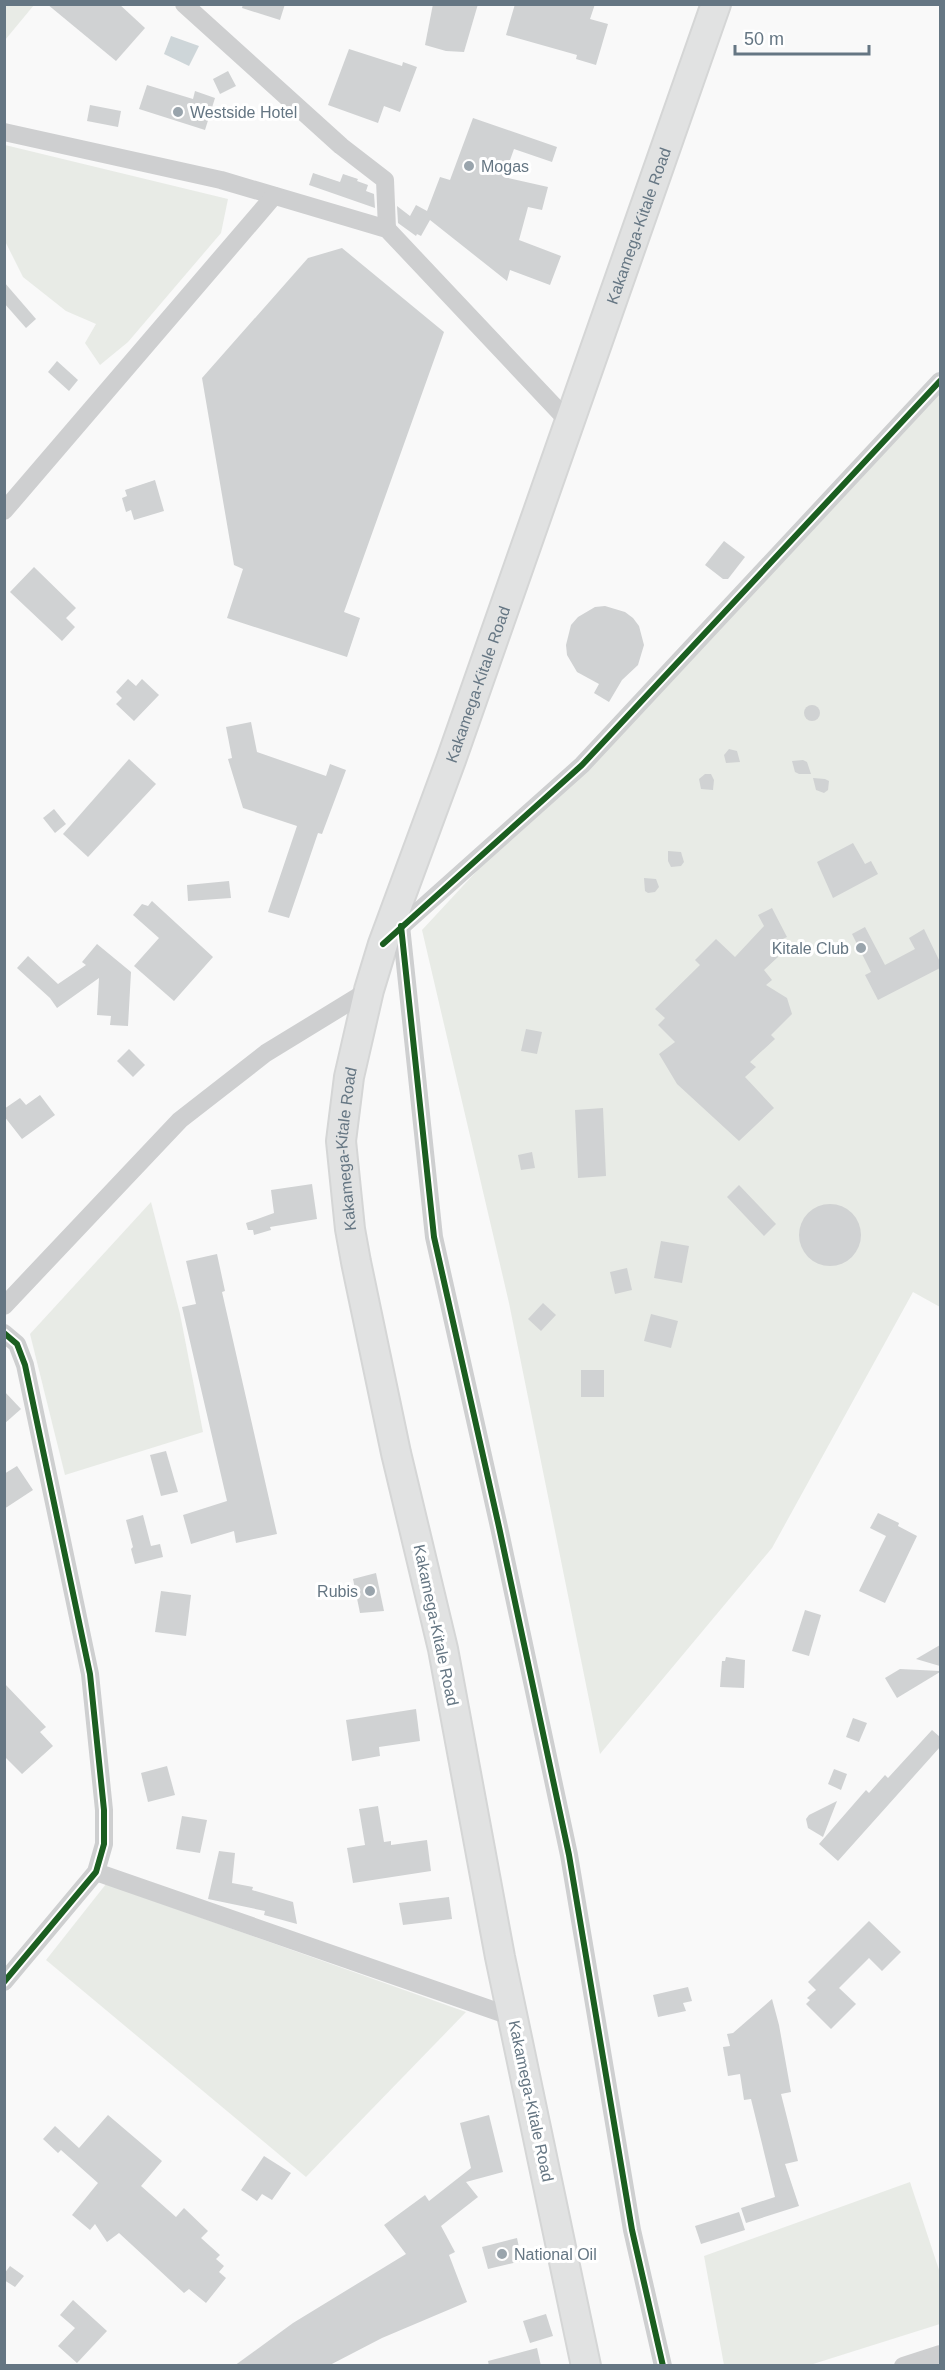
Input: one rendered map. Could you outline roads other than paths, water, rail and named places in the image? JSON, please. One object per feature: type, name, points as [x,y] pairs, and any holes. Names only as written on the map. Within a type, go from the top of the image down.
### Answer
[{"type":"highway","name":"Kakamega-Kitale Road","points":[[586,2366],[500,1957],[443,1648],[396,1453],[350,1229],[341,1141],[349,1077],[369,990],[392,935],[716,4]]},
{"type":"street","points":[[184,4],[341,146],[385,180],[387,229]]},
{"type":"street","points":[[4,132],[221,180],[387,229],[569,422]]},
{"type":"street","points":[[4,511],[274,196]]},
{"type":"street","points":[[663,2366],[632,2230],[569,1855],[434,1237],[392,935],[582,765],[940,381]]},
{"type":"street","points":[[4,1306],[180,1120],[266,1053],[369,990]]},
{"type":"street","points":[[4,1333],[17,1344],[25,1365],[90,1674],[104,1810],[104,1844],[96,1872],[4,1982]]},
{"type":"street","points":[[96,1872],[442,1991],[513,2018]]},
{"type":"street","points":[[903,2366],[940,2354]]},
{"type":"place","name":"Westside Hotel","points":[[178,112]]},
{"type":"place","name":"Mogas","points":[[469,166]]},
{"type":"place","name":"Kitale Club","points":[[861,948]]},
{"type":"place","name":"Rubis","points":[[370,1591]]},
{"type":"place","name":"National Oil","points":[[502,2254]]}]
